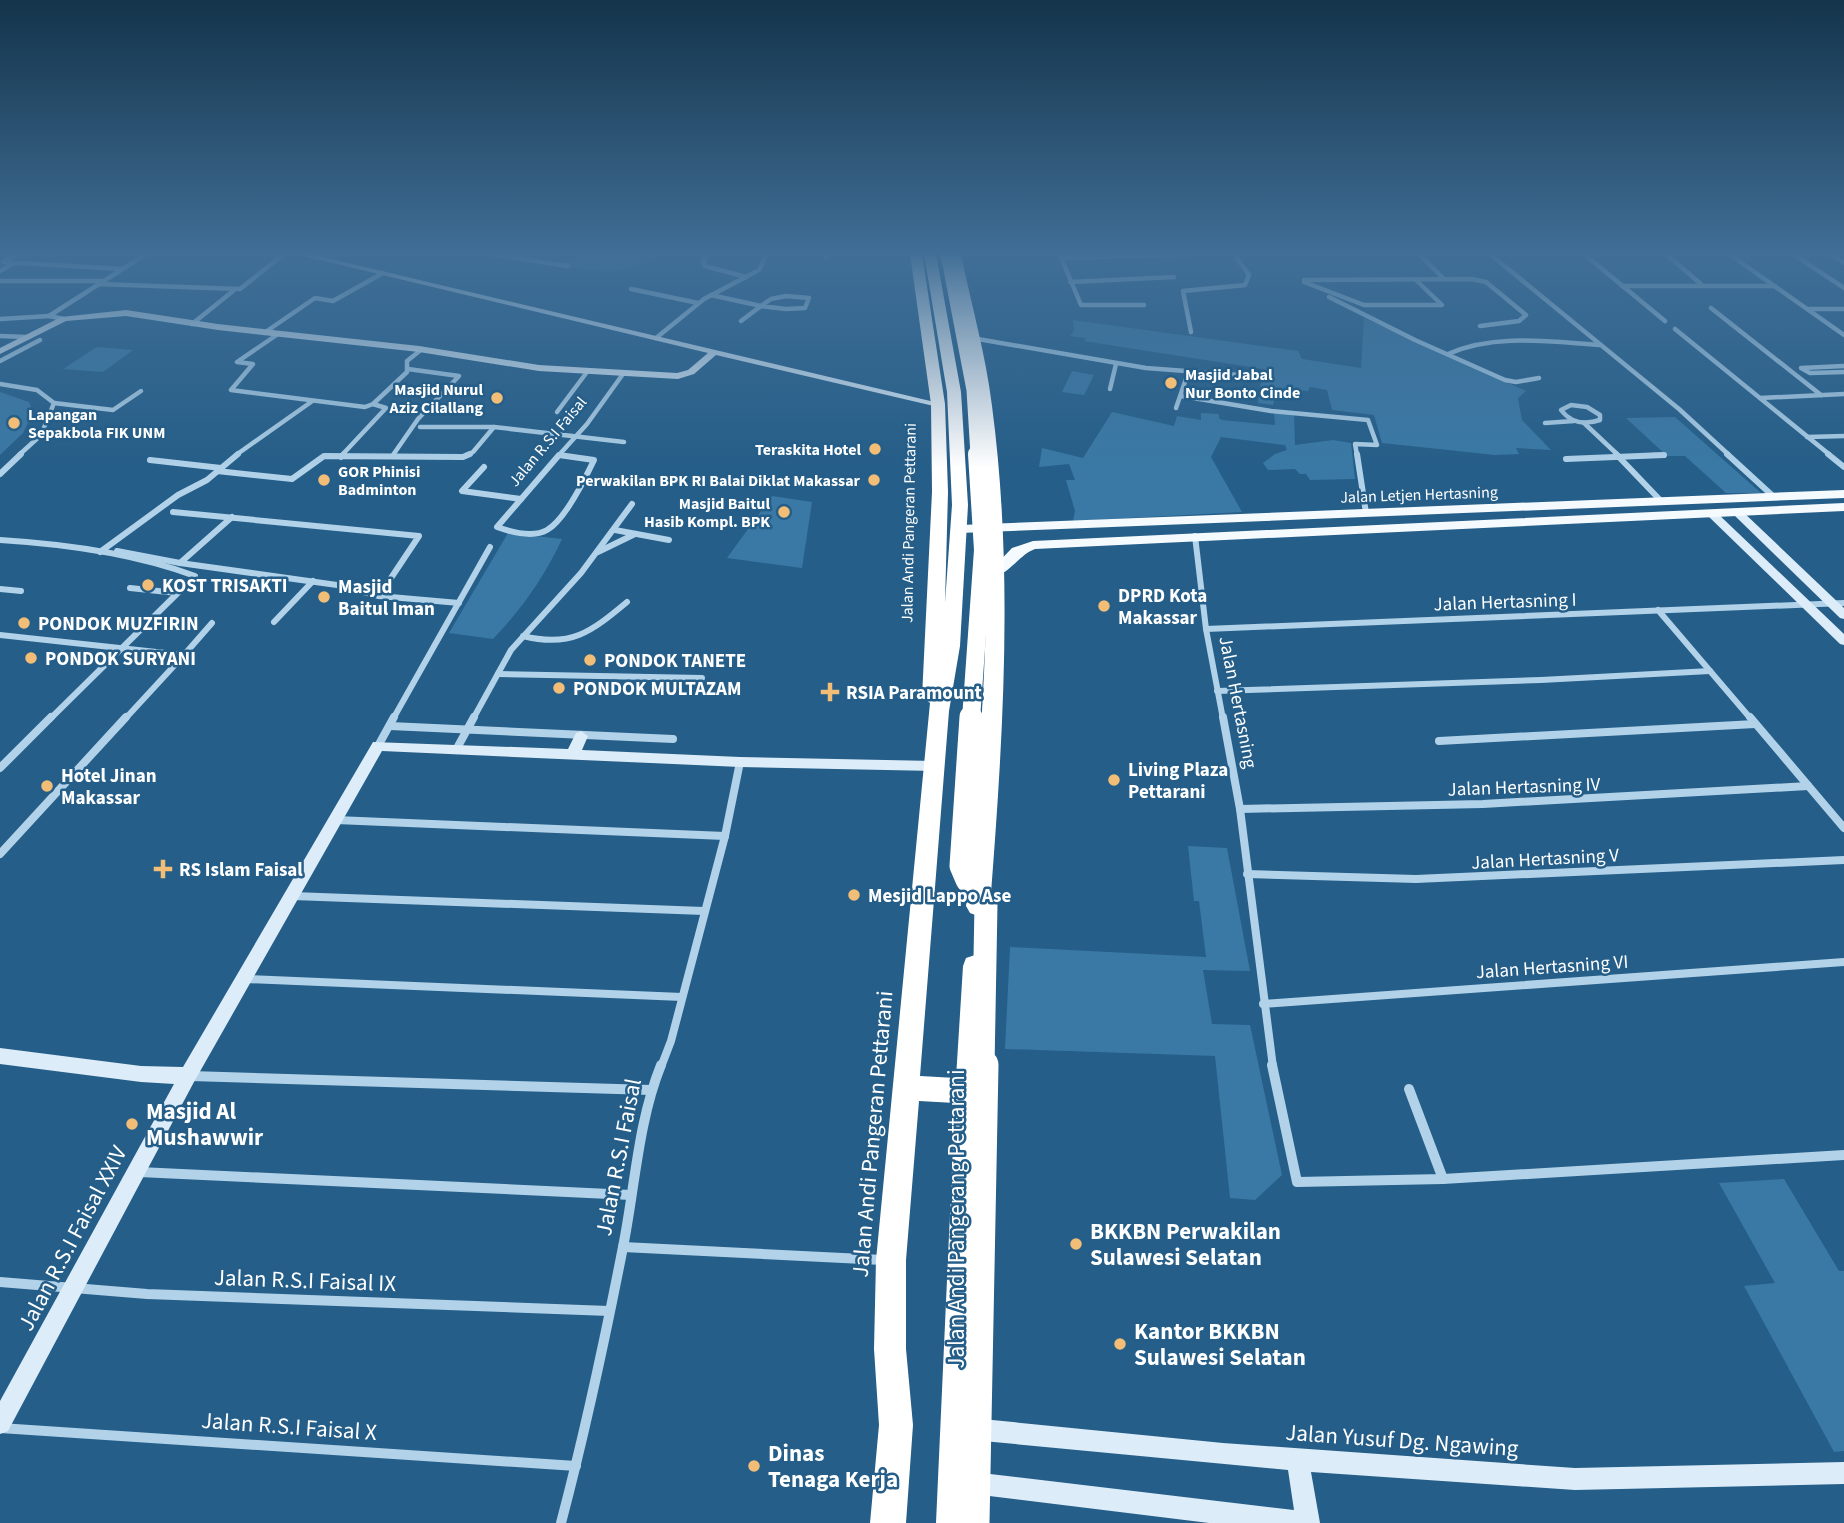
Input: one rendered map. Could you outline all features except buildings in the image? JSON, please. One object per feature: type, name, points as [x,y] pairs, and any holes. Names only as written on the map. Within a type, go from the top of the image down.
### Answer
[{"type":"highway","name":"Jalan Andi Pangeran Pettarani","points":[[926,325],[938,404],[940,492],[932,702],[935,759]]},
{"type":"highway","points":[[935,325],[950,475],[937,691],[939,711]]},
{"type":"highway","name":"Jalan Andi Pangeran Pettarani","points":[[888,1523],[896,1425],[890,1349],[891,1260],[939,711],[951,646],[960,529],[954,392],[944,325]]},
{"type":"highway","points":[[905,1088],[968,1091],[986,904],[967,880],[961,866],[983,550],[973,390],[961,325]]},
{"type":"highway","points":[[969,325],[985,404],[996,572],[975,1338],[974,1523]]},
{"type":"highway","points":[[945,331],[972,340]]},
{"type":"highway","points":[[948,353],[954,346],[961,346],[972,340]]},
{"type":"highway","name":"Jalan Andi Pangerang Pettarani","points":[[954,1523],[970,1482],[971,1429],[961,1372],[962,1237],[968,1091]]},
{"type":"main road","name":"Jalan Letjen Hertasning","points":[[960,529],[995,530],[1844,494]]},
{"type":"main road","points":[[1527,507],[1538,520]]},
{"type":"main road","name":"Jalan Letjen Hertasning","points":[[996,572],[1017,551],[1033,545],[1844,507]]},
{"type":"main road","name":"Jalan Andi Pangerang Pettarani","points":[[971,1429],[986,1147],[986,904]]},
{"type":"main road","name":"Jalan Andi Pangerang Pettarani","points":[[970,1482],[985,1523]]},
{"type":"street","points":[[0,351],[52,325]]},
{"type":"street","points":[[202,325],[422,349],[507,364],[667,377],[685,375],[714,352]]},
{"type":"street","points":[[264,332],[275,325]]},
{"type":"street","points":[[602,325],[889,390],[938,404]]},
{"type":"street","points":[[656,338],[672,325]]},
{"type":"street","points":[[1190,325],[1191,332]]},
{"type":"street","points":[[1387,325],[1509,381],[1539,378]]},
{"type":"street","points":[[1480,326],[1487,325]]},
{"type":"street","points":[[1576,325],[1679,409],[1774,497]]},
{"type":"street","points":[[1733,325],[1821,395]]},
{"type":"street","points":[[1675,329],[1844,467]]},
{"type":"street","points":[[278,334],[237,362],[253,364],[230,389],[361,407],[373,404],[408,369]]},
{"type":"street","points":[[0,336],[27,337]]},
{"type":"street","points":[[0,361],[40,340]]},
{"type":"street","points":[[972,340],[1116,364],[1252,376]]},
{"type":"street","points":[[1448,354],[1467,346],[1492,343],[1600,345]]},
{"type":"street","points":[[393,455],[418,419],[459,376],[408,369],[404,366],[422,349]]},
{"type":"street","points":[[1110,389],[1116,364]]},
{"type":"street","points":[[1844,366],[1801,368],[1810,373],[1844,372]]},
{"type":"street","points":[[1176,408],[1188,373],[1185,370]]},
{"type":"street","points":[[557,412],[587,372]]},
{"type":"street","name":"Jalan R.S.I Faisal","points":[[559,455],[594,460],[579,489],[552,526],[538,532],[499,528],[498,524],[559,455],[576,437],[623,374]]},
{"type":"street","points":[[0,384],[37,390],[54,403],[113,410],[141,391]]},
{"type":"street","points":[[1760,398],[1844,394]]},
{"type":"street","points":[[1181,396],[1271,411],[1368,420],[1377,445],[1355,444],[1366,513]]},
{"type":"street","points":[[100,552],[178,495],[202,484],[247,446],[311,402]]},
{"type":"street","points":[[0,474],[41,435],[54,403]]},
{"type":"street","points":[[341,457],[386,408],[373,404]]},
{"type":"street","points":[[1584,423],[1597,422],[1600,415],[1582,406],[1564,407],[1561,410],[1562,414],[1590,426],[1661,501]]},
{"type":"street","points":[[1545,423],[1575,421]]},
{"type":"street","points":[[420,427],[494,427],[624,442]]},
{"type":"street","points":[[150,460],[292,479],[300,477],[320,457],[467,456],[494,427]]},
{"type":"street","points":[[1807,437],[1844,436]]},
{"type":"street","points":[[1566,459],[1664,455]]},
{"type":"street","points":[[484,467],[462,491],[521,499]]},
{"type":"street","points":[[456,750],[498,674],[523,636],[597,553],[632,504]]},
{"type":"street","points":[[173,512],[419,536],[379,596]]},
{"type":"street","points":[[1737,512],[1784,558],[1838,604],[1844,615]]},
{"type":"street","points":[[1712,513],[1844,642]]},
{"type":"street","points":[[180,563],[232,517]]},
{"type":"street","points":[[615,530],[669,540]]},
{"type":"street","points":[[597,553],[635,534]]},
{"type":"street","name":"Jalan Hertasning","points":[[1195,536],[1206,629],[1240,809],[1275,1081],[1297,1182],[1443,1179]]},
{"type":"street","points":[[0,540],[44,542],[194,574],[2,764]]},
{"type":"street","points":[[188,1076],[490,547]]},
{"type":"street","points":[[117,551],[204,567],[313,581],[379,596],[459,603]]},
{"type":"street","points":[[1758,558],[1784,558]]},
{"type":"street","points":[[274,622],[313,581]]},
{"type":"street","points":[[130,588],[177,593]]},
{"type":"street","points":[[0,589],[21,591]]},
{"type":"street","points":[[523,636],[547,642],[570,640],[597,625],[627,602]]},
{"type":"street","name":"Jalan Hertasning I","points":[[1206,629],[1838,604]]},
{"type":"street","points":[[1658,610],[1844,828]]},
{"type":"street","points":[[0,854],[212,624]]},
{"type":"street","points":[[0,635],[184,655]]},
{"type":"street","points":[[1217,691],[1541,680],[1710,671]]},
{"type":"street","points":[[498,674],[702,678]]},
{"type":"street","points":[[1439,741],[1755,724]]},
{"type":"street","points":[[390,726],[673,739]]},
{"type":"street","points":[[573,755],[581,736]]},
{"type":"street","points":[[378,746],[740,762],[935,759]]},
{"type":"street","name":"Jalan R.S.I Faisal","points":[[561,1523],[576,1466],[623,1247],[651,1090],[671,1041],[725,836],[740,762]]},
{"type":"street","name":"Jalan Hertasning IV","points":[[1240,809],[1483,804],[1808,786]]},
{"type":"street","points":[[335,820],[725,836]]},
{"type":"street","name":"Jalan Hertasning V","points":[[1247,874],[1416,879],[1844,860]]},
{"type":"street","points":[[293,896],[705,911]]},
{"type":"street","name":"Jalan Hertasning VI","points":[[1263,1004],[1844,962]]},
{"type":"street","points":[[245,979],[682,997]]},
{"type":"street","points":[[0,1056],[141,1074],[651,1090]]},
{"type":"street","name":"Jalan R.S.I Faisal XXIV","points":[[0,1426],[188,1076]]},
{"type":"street","points":[[1409,1089],[1443,1179],[1844,1154]]},
{"type":"street","points":[[136,1171],[631,1195]]},
{"type":"street","points":[[623,1247],[891,1260]]},
{"type":"street","name":"Jalan R.S.I Faisal IX","points":[[0,1282],[147,1294],[609,1311]]},
{"type":"street","name":"Jalan R.S.I Faisal X","points":[[0,1426],[576,1466]]},
{"type":"street","name":"Jalan Yusuf Dg. Ngawing","points":[[971,1429],[1223,1454],[1575,1479],[1844,1472]]},
{"type":"street","points":[[970,1482],[1306,1523],[1298,1459]]},
{"type":"shaded area","points":[[1073,325],[1110,325],[1298,351],[1302,359],[1361,368],[1364,325],[1380,325],[1526,391],[1518,398],[1522,420],[1551,450],[1516,448],[1519,454],[1495,455],[1382,443],[1374,415],[1332,410],[1327,390],[1310,387],[1308,391],[1277,389],[1273,405],[1258,403],[1263,369],[1084,341],[1086,338],[1070,336],[1074,331]]},
{"type":"shaded area","points":[[97,347],[133,350],[103,372],[63,369]]},
{"type":"shaded area","points":[[1072,371],[1094,375],[1084,395],[1062,392]]},
{"type":"shaded area","name":"Lapangan Sepakbola FIK UNM","points":[[0,392],[29,402],[33,413],[23,433],[0,455]]},
{"type":"shaded area","points":[[1274,411],[1294,412],[1295,445],[1333,440],[1351,443],[1355,479],[1310,480],[1306,474],[1300,474],[1295,469],[1268,470],[1263,463],[1275,454],[1287,450],[1285,445],[1221,437],[1211,457],[1242,512],[1073,521],[1075,511],[1066,480],[1075,480],[1069,464],[1039,467],[1042,448],[1083,458],[1112,412],[1174,426],[1177,416],[1201,420],[1201,413],[1219,414],[1222,420],[1275,425]]},
{"type":"shaded area","points":[[1675,417],[1761,493],[1726,493],[1685,456],[1667,456],[1626,418]]},
{"type":"shaded area","points":[[772,496],[812,502],[802,568],[727,558]]},
{"type":"shaded area","points":[[508,533],[562,539],[532,592],[493,639],[449,633]]},
{"type":"shaded area","points":[[1188,846],[1227,848],[1250,971],[1203,970],[1212,1024],[1250,1025],[1282,1175],[1255,1200],[1230,1198],[1215,1056],[1005,1049],[1010,947],[1206,957],[1199,901],[1194,901]]},
{"type":"shaded area","points":[[1784,1179],[1839,1271],[1844,1271],[1844,1451],[1834,1452],[1744,1286],[1775,1283],[1719,1183]]},
{"type":"place","name":"Masjid Jabal Nur Bonto Cinde","points":[[1171,383]]},
{"type":"place","name":"Masjid Nurul Aziz Cilallang","points":[[497,398]]},
{"type":"place","name":"Lapangan Sepakbola FIK UNM","points":[[14,423]]},
{"type":"place","name":"Teraskita Hotel","points":[[875,449]]},
{"type":"place","name":"GOR Phinisi Badminton","points":[[324,480]]},
{"type":"place","name":"Perwakilan BPK RI Balai Diklat Makassar","points":[[874,480]]},
{"type":"place","name":"Masjid Baitul Hasib Kompl. BPK","points":[[784,512]]},
{"type":"place","name":"KOST TRISAKTI","points":[[148,585]]},
{"type":"place","name":"Masjid Baitul Iman","points":[[324,597]]},
{"type":"place","name":"DPRD Kota Makassar","points":[[1104,606]]},
{"type":"place","name":"PONDOK MUZFIRIN","points":[[24,623]]},
{"type":"place","name":"PONDOK SURYANI","points":[[31,658]]},
{"type":"place","name":"PONDOK TANETE","points":[[590,660]]},
{"type":"place","name":"PONDOK MULTAZAM","points":[[559,688]]},
{"type":"place","name":"RSIA Paramount","points":[[830,692]]},
{"type":"place","name":"Living Plaza Pettarani","points":[[1114,780]]},
{"type":"place","name":"Hotel Jinan Makassar","points":[[47,786]]},
{"type":"place","name":"RS Islam Faisal","points":[[163,869]]},
{"type":"place","name":"Mesjid Lappo Ase","points":[[854,895]]},
{"type":"place","name":"Masjid Al Mushawwir","points":[[132,1124]]},
{"type":"place","name":"BKKBN Perwakilan Sulawesi Selatan","points":[[1076,1244]]},
{"type":"place","name":"Kantor BKKBN Sulawesi Selatan","points":[[1120,1344]]},
{"type":"place","name":"Dinas Tenaga Kerja","points":[[754,1466]]}]
